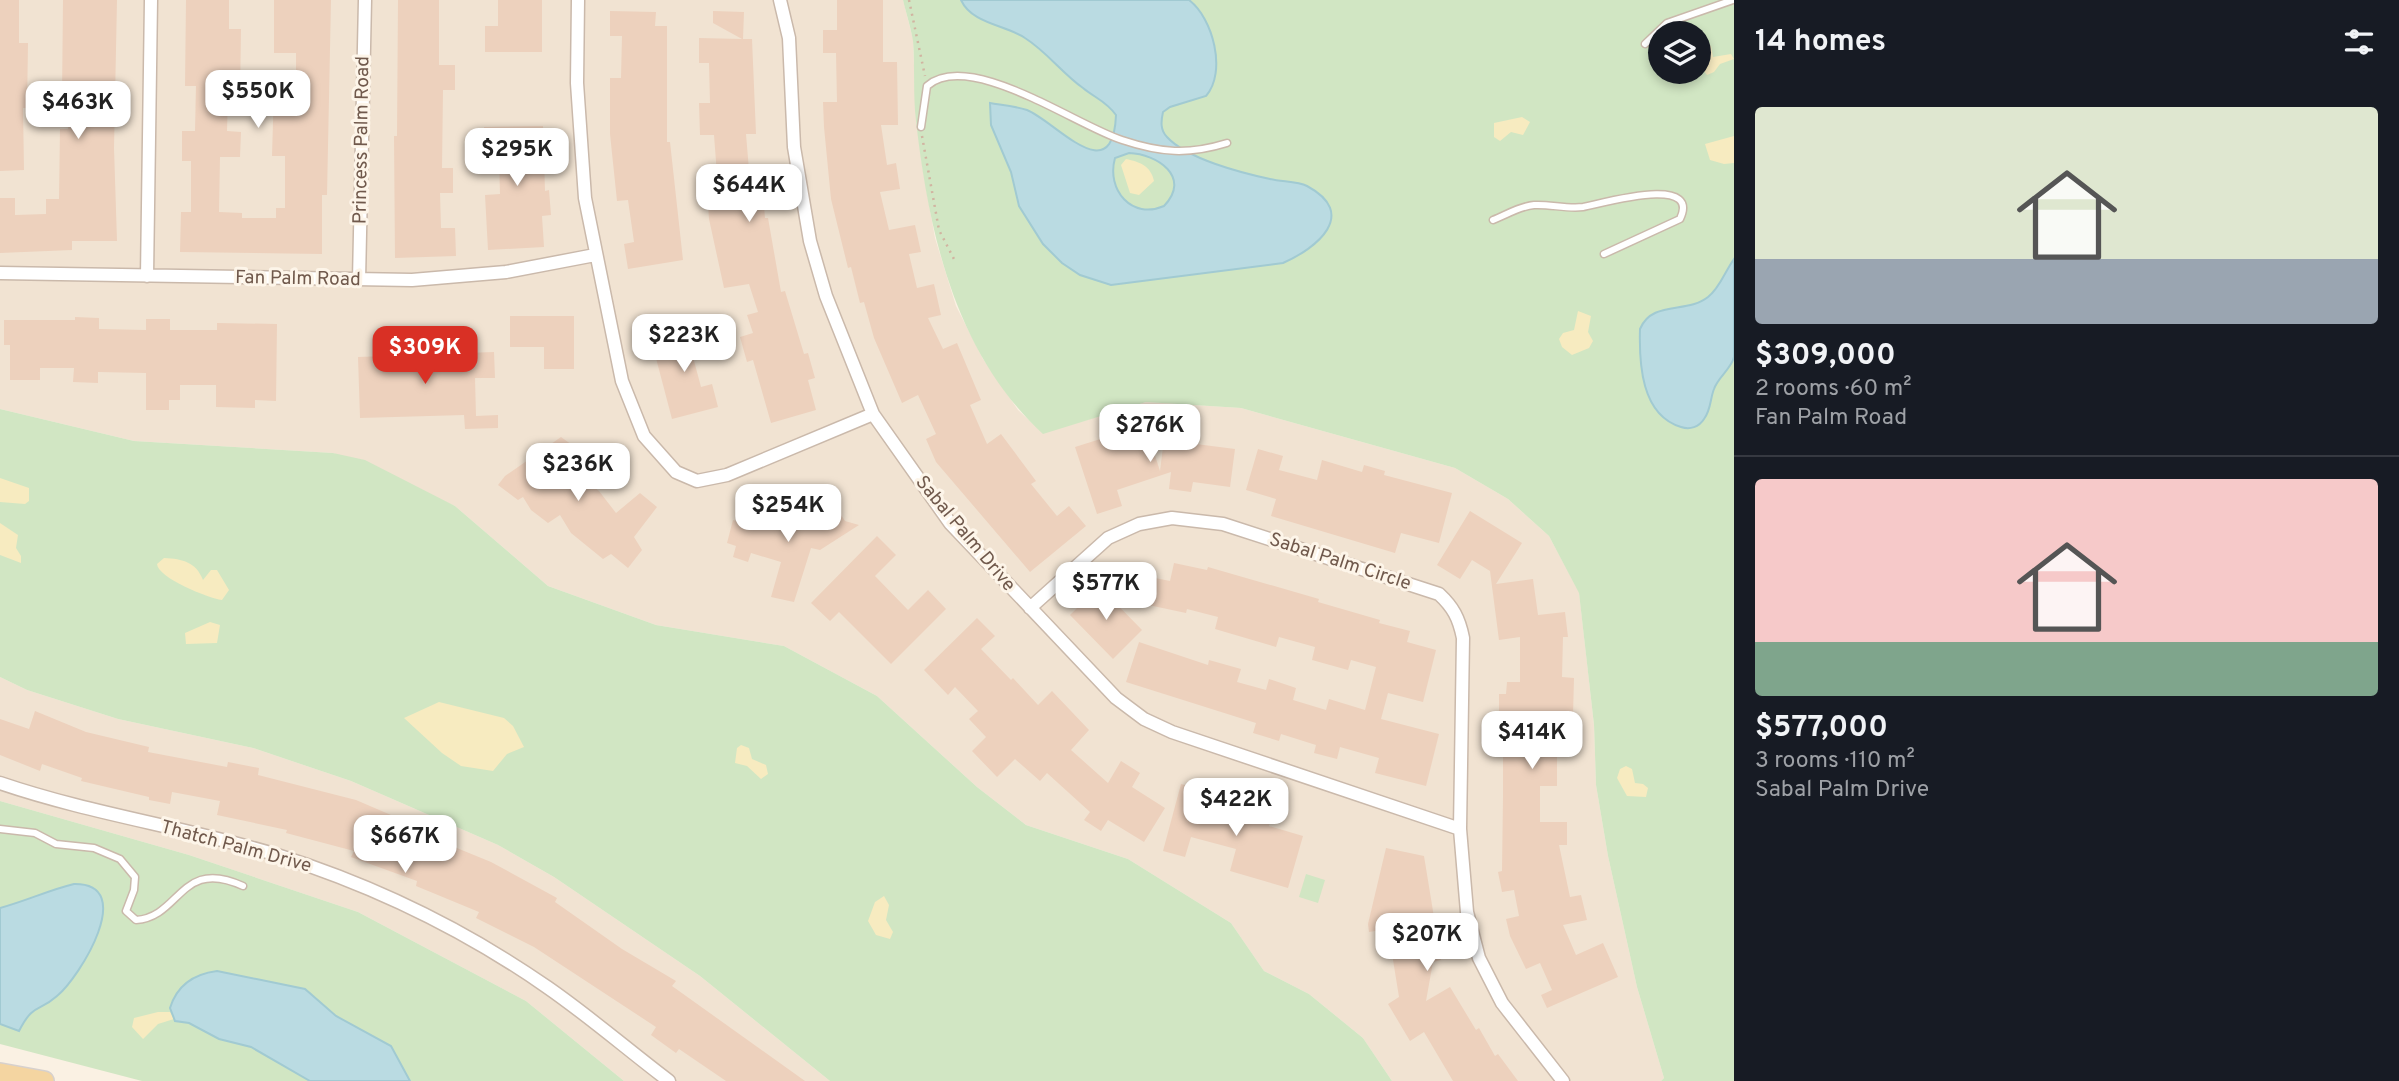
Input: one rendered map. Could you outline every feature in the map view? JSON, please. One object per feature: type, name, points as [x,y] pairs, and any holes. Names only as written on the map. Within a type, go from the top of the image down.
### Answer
[{"type":"main road","points":[[0,1073],[44,1081]]},
{"type":"street","points":[[147,276],[151,0]]},
{"type":"street","name":"Princess Palm Road","points":[[359,280],[365,0]]},
{"type":"street","points":[[579,0],[579,141],[595,255],[622,381],[644,436],[676,472],[697,481],[727,475],[873,414]]},
{"type":"street","name":"Sabal Palm Drive","points":[[780,0],[789,37],[794,147],[810,241],[825,296],[873,414],[950,523],[1116,698],[1144,719],[1172,732],[1460,829]]},
{"type":"street","name":"Fan Palm Road","points":[[0,273],[359,280],[469,277],[595,255]]},
{"type":"street","name":"Sabal Palm Circle","points":[[1030,608],[1108,538],[1139,524],[1172,518],[1223,524],[1439,594],[1451,606],[1460,621],[1463,638],[1460,829]]},
{"type":"street","name":"Thatch Palm Drive","points":[[0,783],[103,814],[277,855],[389,898],[445,925],[538,981],[669,1081]]},
{"type":"street","points":[[1460,829],[1468,912],[1479,958],[1502,1003],[1563,1081]]},
{"type":"lane","points":[[1645,44],[1667,23],[1732,0]]},
{"type":"lane","points":[[921,127],[927,86],[946,77],[990,80],[1103,133],[1146,147],[1198,152],[1227,143]]},
{"type":"lane","points":[[1493,220],[1528,206],[1582,207],[1651,193],[1665,194],[1680,202],[1683,208],[1680,219],[1604,254]]},
{"type":"lane","points":[[0,829],[25,830],[56,844],[81,845],[120,859],[135,877],[134,890],[126,911],[136,920],[153,915],[198,879],[228,879],[243,886]]},
{"type":"path","points":[[909,0],[927,86]]},
{"type":"path","points":[[921,127],[939,230],[955,261]]},
{"type":"shaded area","points":[[0,0],[903,0],[913,39],[916,119],[923,171],[935,238],[956,306],[983,359],[1018,410],[1043,433],[1146,402],[1241,408],[1455,468],[1508,499],[1549,536],[1579,592],[1594,725],[1596,785],[1608,856],[1637,987],[1664,1078],[1661,1081],[1392,1081],[1363,1038],[1309,994],[1264,971],[1231,923],[1128,859],[1026,825],[977,787],[877,696],[784,646],[656,625],[548,586],[455,506],[333,453],[134,441],[0,409]]},
{"type":"shaded area","points":[[0,677],[27,690],[118,719],[253,748],[351,781],[498,845],[554,877],[700,976],[830,1081],[624,1081],[526,1001],[358,912],[189,855],[0,801]]},
{"type":"green space","points":[[903,0],[1734,0],[1734,1081],[1661,1081],[1664,1078],[1637,987],[1608,856],[1596,785],[1594,725],[1579,593],[1549,536],[1508,499],[1455,468],[1241,408],[1146,402],[1043,434],[1013,402],[988,367],[968,330],[952,290],[929,207],[922,164],[915,111],[913,41]]},
{"type":"green space","points":[[0,409],[134,441],[333,453],[365,460],[455,506],[548,586],[656,625],[784,646],[877,696],[977,787],[1026,825],[1128,859],[1231,923],[1264,971],[1309,994],[1363,1038],[1392,1081],[830,1081],[700,976],[554,877],[498,845],[351,781],[253,748],[118,719],[27,690],[0,677]]},
{"type":"green space","points":[[0,801],[189,855],[358,912],[526,1001],[624,1081],[142,1081],[0,1044]]},
{"type":"green space","points":[[1306,874],[1325,880],[1318,903],[1299,897]]},
{"type":"sand","points":[[1711,46],[1713,57],[1731,54],[1734,59],[1720,64],[1711,73]]},
{"type":"sand","points":[[1522,117],[1530,122],[1523,135],[1511,132],[1500,141],[1494,137],[1494,123]]},
{"type":"sand","points":[[1734,136],[1734,163],[1724,164],[1710,160],[1705,144]]},
{"type":"sand","points":[[1126,159],[1144,166],[1153,176],[1154,181],[1139,195],[1130,193],[1121,165]]},
{"type":"sand","points":[[1578,311],[1591,316],[1588,332],[1593,341],[1589,348],[1572,355],[1562,347],[1559,339],[1563,333],[1574,330]]},
{"type":"sand","points":[[0,478],[29,488],[29,501],[25,504],[0,502]]},
{"type":"sand","points":[[0,523],[18,535],[16,548],[21,556],[21,563],[0,555]]},
{"type":"sand","points":[[164,558],[193,565],[203,580],[211,570],[217,570],[229,590],[222,600],[206,596],[174,581],[157,564]]},
{"type":"sand","points":[[210,622],[220,625],[217,643],[186,644],[185,633]]},
{"type":"sand","points":[[439,702],[504,718],[513,726],[524,747],[507,754],[493,771],[461,766],[442,753],[404,718]]},
{"type":"sand","points":[[741,745],[749,748],[752,759],[766,765],[768,774],[761,779],[747,766],[735,763],[737,748]]},
{"type":"sand","points":[[1626,766],[1632,769],[1635,783],[1648,788],[1646,797],[1627,796],[1617,778],[1620,769]]},
{"type":"sand","points":[[884,896],[889,905],[886,920],[893,932],[890,939],[876,935],[868,921],[875,902]]},
{"type":"sand","points":[[170,1012],[174,1019],[158,1024],[143,1039],[132,1027],[134,1018]]},
{"type":"water","points":[[961,0],[1189,0],[1205,19],[1210,32],[1216,73],[1206,96],[1170,107],[1163,112],[1163,131],[1176,145],[1216,164],[1307,186],[1322,197],[1330,208],[1331,219],[1327,229],[1308,249],[1283,263],[1111,285],[1080,275],[1062,263],[1043,244],[1019,206],[1011,172],[991,125],[990,103],[1027,110],[1067,137],[1094,150],[1105,148],[1112,137],[1116,115],[1033,44],[981,19],[966,8]],"holes":[[[1129,153],[1140,154],[1160,163],[1173,177],[1172,195],[1164,206],[1142,209],[1132,205],[1118,191],[1114,181],[1115,158]]]},
{"type":"water","points":[[1734,259],[1733,361],[1716,385],[1702,422],[1691,428],[1684,428],[1668,421],[1650,400],[1642,372],[1640,329],[1653,314],[1700,302],[1708,297]]},
{"type":"water","points":[[74,884],[93,888],[102,898],[103,914],[89,952],[67,986],[51,1001],[33,1012],[19,1031],[0,1024],[0,908]]},
{"type":"water","points":[[217,971],[305,989],[336,1016],[391,1046],[410,1081],[310,1081],[251,1047],[219,1039],[189,1023],[175,1021],[170,1008],[182,987],[194,978]]},
{"type":"building","points":[[0,0],[19,0],[19,43],[28,43],[27,108],[23,108],[24,170],[0,171]]},
{"type":"building","points":[[63,0],[117,0],[114,148],[117,241],[72,241],[72,250],[0,253],[0,198],[15,198],[15,215],[46,214],[46,199],[59,199],[60,129],[68,129],[69,97],[62,97]]},
{"type":"building","points":[[186,0],[229,0],[229,29],[241,29],[240,98],[228,97],[227,131],[241,132],[240,157],[220,157],[219,212],[242,213],[242,218],[276,218],[276,208],[285,208],[285,156],[272,156],[274,89],[296,89],[296,53],[274,53],[274,0],[331,0],[327,195],[322,195],[322,254],[180,252],[181,212],[191,212],[191,161],[182,161],[182,131],[195,131],[196,86],[185,86]]},
{"type":"building","points":[[398,0],[439,0],[439,65],[455,65],[455,90],[443,90],[442,168],[453,168],[453,193],[440,193],[441,228],[455,228],[456,256],[395,258],[394,136],[397,136]]},
{"type":"building","points":[[498,0],[542,0],[542,52],[485,52],[485,26],[498,26]]},
{"type":"building","points":[[837,0],[883,0],[883,62],[897,62],[898,125],[881,125],[887,165],[896,163],[900,189],[880,192],[889,230],[915,225],[921,252],[909,254],[917,288],[934,284],[941,315],[928,318],[943,349],[957,343],[981,400],[970,405],[987,444],[1001,434],[1036,481],[1031,484],[1057,516],[1069,506],[1086,526],[1030,572],[936,462],[926,439],[936,434],[918,395],[902,403],[874,338],[864,302],[860,303],[851,267],[848,268],[831,199],[824,127],[823,102],[837,102],[836,53],[823,53],[823,30],[837,30]]},
{"type":"building","points":[[610,11],[656,12],[655,26],[667,26],[667,142],[670,142],[683,260],[628,269],[624,244],[634,242],[628,200],[617,201],[610,134],[610,78],[621,78],[622,36],[610,36]]},
{"type":"building","points":[[713,11],[744,12],[743,39],[752,39],[756,134],[746,134],[750,182],[762,181],[765,218],[768,218],[781,292],[785,291],[804,354],[808,353],[815,378],[808,380],[816,410],[771,423],[753,360],[747,362],[740,337],[753,333],[747,315],[758,312],[749,284],[724,288],[709,219],[707,189],[718,188],[714,135],[700,135],[699,103],[710,103],[709,63],[699,63],[699,38],[742,39],[713,23]]},
{"type":"building","points":[[543,126],[545,191],[549,190],[551,215],[542,216],[544,247],[488,250],[485,195],[500,194],[499,156],[485,157],[484,127]]},
{"type":"building","points":[[510,316],[574,316],[574,369],[544,369],[544,347],[510,347]]},
{"type":"building","points":[[75,317],[99,318],[99,329],[146,330],[146,319],[170,319],[170,330],[217,330],[217,323],[277,324],[276,401],[255,400],[255,408],[216,407],[216,385],[180,385],[180,400],[169,400],[169,410],[146,410],[146,373],[98,372],[98,383],[73,382],[74,368],[40,368],[40,380],[10,380],[10,345],[4,345],[4,320],[75,320]]},
{"type":"building","points":[[706,329],[712,352],[693,357],[701,387],[712,384],[718,407],[672,419],[652,343]]},
{"type":"building","points":[[494,352],[495,378],[475,378],[476,416],[498,415],[498,428],[465,429],[464,415],[360,418],[358,357]]},
{"type":"building","points":[[1166,423],[1190,426],[1188,443],[1235,449],[1230,487],[1193,482],[1191,492],[1169,489],[1171,472],[1117,490],[1122,506],[1097,514],[1075,447],[1145,425],[1160,471]]},
{"type":"building","points":[[561,437],[579,450],[567,465],[599,491],[616,513],[640,493],[657,507],[634,537],[642,550],[628,568],[611,554],[603,559],[571,533],[560,515],[548,523],[531,510],[523,497],[518,500],[498,485],[505,476]]},
{"type":"building","points":[[1258,449],[1283,456],[1279,470],[1317,480],[1322,460],[1362,472],[1364,465],[1385,471],[1384,475],[1452,493],[1439,543],[1401,533],[1395,553],[1271,516],[1276,499],[1246,490]]},
{"type":"building","points":[[832,501],[845,521],[859,525],[820,550],[811,548],[794,602],[771,597],[781,562],[751,553],[748,562],[733,557],[736,546],[727,543],[733,520],[744,523],[747,512],[781,523],[787,531]]},
{"type":"building","points":[[1470,511],[1522,543],[1496,584],[1533,579],[1538,615],[1565,612],[1568,637],[1563,637],[1562,677],[1574,678],[1573,715],[1557,715],[1557,786],[1540,786],[1540,822],[1567,822],[1567,845],[1559,845],[1570,897],[1581,895],[1587,920],[1563,925],[1576,955],[1603,943],[1618,977],[1547,1008],[1541,995],[1552,990],[1540,963],[1526,969],[1510,936],[1506,919],[1519,916],[1514,890],[1502,892],[1498,872],[1502,871],[1503,797],[1503,714],[1499,714],[1499,694],[1506,694],[1507,682],[1520,682],[1520,637],[1499,640],[1490,571],[1472,560],[1460,579],[1437,565]]},
{"type":"building","points":[[877,536],[896,555],[875,576],[908,610],[928,590],[946,609],[891,664],[839,612],[830,621],[811,603]]},
{"type":"building","points":[[1174,563],[1207,570],[1208,567],[1319,599],[1318,602],[1410,631],[1407,642],[1436,650],[1423,702],[1388,693],[1381,719],[1439,734],[1426,786],[1375,773],[1379,758],[1340,747],[1337,759],[1314,753],[1316,745],[1281,734],[1279,741],[1253,733],[1256,723],[1126,682],[1139,642],[1208,665],[1209,660],[1241,669],[1237,682],[1266,690],[1269,679],[1296,688],[1293,700],[1326,710],[1329,699],[1365,710],[1376,667],[1351,660],[1348,670],[1312,660],[1315,647],[1279,637],[1276,647],[1215,629],[1218,617],[1187,609],[1186,613],[1139,603],[1145,576],[1170,581]]},
{"type":"building","points":[[1099,586],[1142,630],[1113,659],[1070,615]]},
{"type":"building","points":[[977,618],[995,636],[981,649],[1011,680],[1013,678],[1038,705],[1052,691],[1089,730],[1071,750],[1108,783],[1121,761],[1140,773],[1132,787],[1165,808],[1144,842],[1108,820],[1101,831],[1084,820],[1090,812],[1047,773],[1040,781],[1015,759],[997,777],[972,751],[986,737],[969,719],[978,711],[955,687],[948,695],[924,670]]},
{"type":"building","points":[[35,711],[86,732],[149,747],[148,752],[227,767],[228,762],[259,768],[258,775],[356,800],[426,830],[425,835],[491,862],[557,898],[555,902],[622,949],[676,981],[672,986],[805,1081],[726,1081],[679,1049],[676,1053],[651,1035],[656,1027],[534,947],[476,918],[479,912],[416,886],[417,881],[351,857],[354,851],[286,833],[287,830],[217,815],[220,801],[172,792],[170,804],[149,800],[149,797],[81,781],[82,778],[42,764],[40,771],[0,755],[0,719],[29,729]]},
{"type":"building","points":[[1181,784],[1207,791],[1202,810],[1245,821],[1250,802],[1274,810],[1269,826],[1303,836],[1288,888],[1230,871],[1236,849],[1191,837],[1185,857],[1163,851]]},
{"type":"building","points":[[1386,848],[1424,856],[1441,960],[1433,962],[1426,1001],[1450,987],[1476,1030],[1479,1028],[1495,1056],[1498,1054],[1518,1081],[1453,1081],[1424,1032],[1410,1041],[1388,1004],[1399,997],[1388,929],[1369,932],[1368,924]]}]
